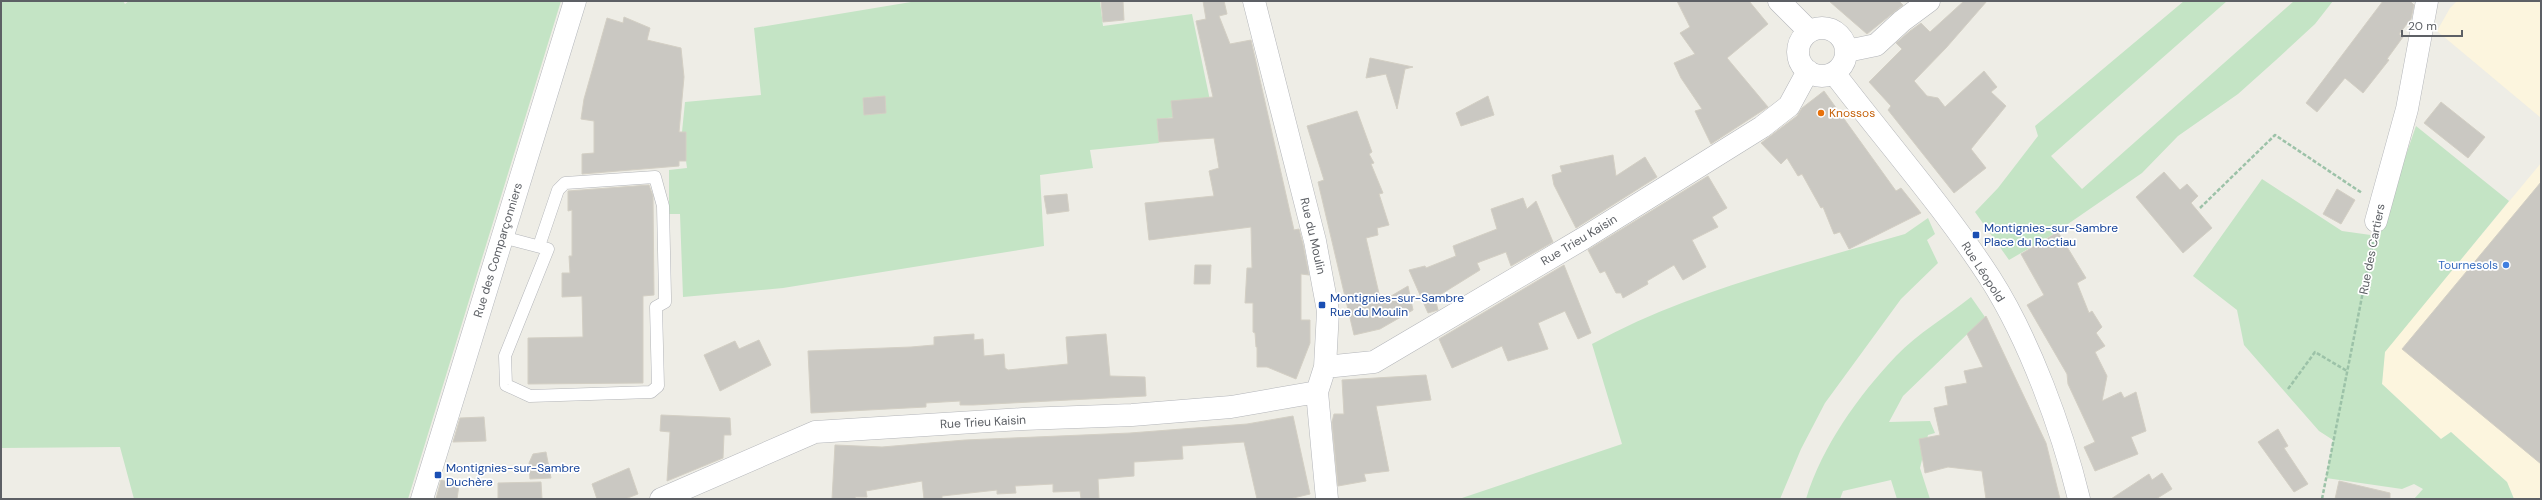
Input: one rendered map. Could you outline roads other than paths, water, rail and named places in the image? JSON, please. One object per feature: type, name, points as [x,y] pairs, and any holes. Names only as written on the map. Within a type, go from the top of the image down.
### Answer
[{"type":"street","name":"Rue des Comparçonniers","points":[[422,499],[575,1]]},
{"type":"street","name":"Rue du Moulin","points":[[1254,1],[1315,241],[1328,311],[1325,366],[1317,392],[1327,499]]},
{"type":"street","points":[[1779,1],[1810,31]]},
{"type":"street","points":[[1846,52],[1876,45],[1902,21],[1929,1]]},
{"type":"street","name":"Rue des Cartiers","points":[[2378,215],[2407,109],[2427,1]]},
{"type":"street","points":[[1823,28],[1831,29],[1842,38],[1846,52],[1843,64],[1834,73],[1821,76],[1808,71],[1800,61],[1798,48],[1800,42],[1810,31],[1823,28]]},
{"type":"street","name":"Rue Trieu Kaisin","points":[[1325,366],[1374,362],[1584,238],[1762,127],[1789,106],[1808,71]]},
{"type":"street","name":"Rue Léopold","points":[[1834,73],[1959,235],[1990,279],[2024,342],[2067,451],[2079,499]]},
{"type":"street","name":"Rue Trieu Kaisin","points":[[661,499],[814,432],[1023,419],[1132,416],[1231,407],[1317,392]]},
{"type":"lane","points":[[502,236],[548,249],[505,356],[506,385],[530,396],[651,392],[658,386],[656,307],[665,302],[663,206],[655,177],[565,183],[558,190],[539,246]]},
{"type":"place","name":"Knossos","points":[[1821,113]]},
{"type":"place","name":"Montignies-sur-Sambre Place du Roctiau","points":[[1976,235]]},
{"type":"place","name":"Tournesols","points":[[2506,265]]},
{"type":"place","name":"Montignies-sur-Sambre Rue du Moulin","points":[[1322,305]]},
{"type":"place","name":"Montignies-sur-Sambre Duchère","points":[[438,475]]}]
